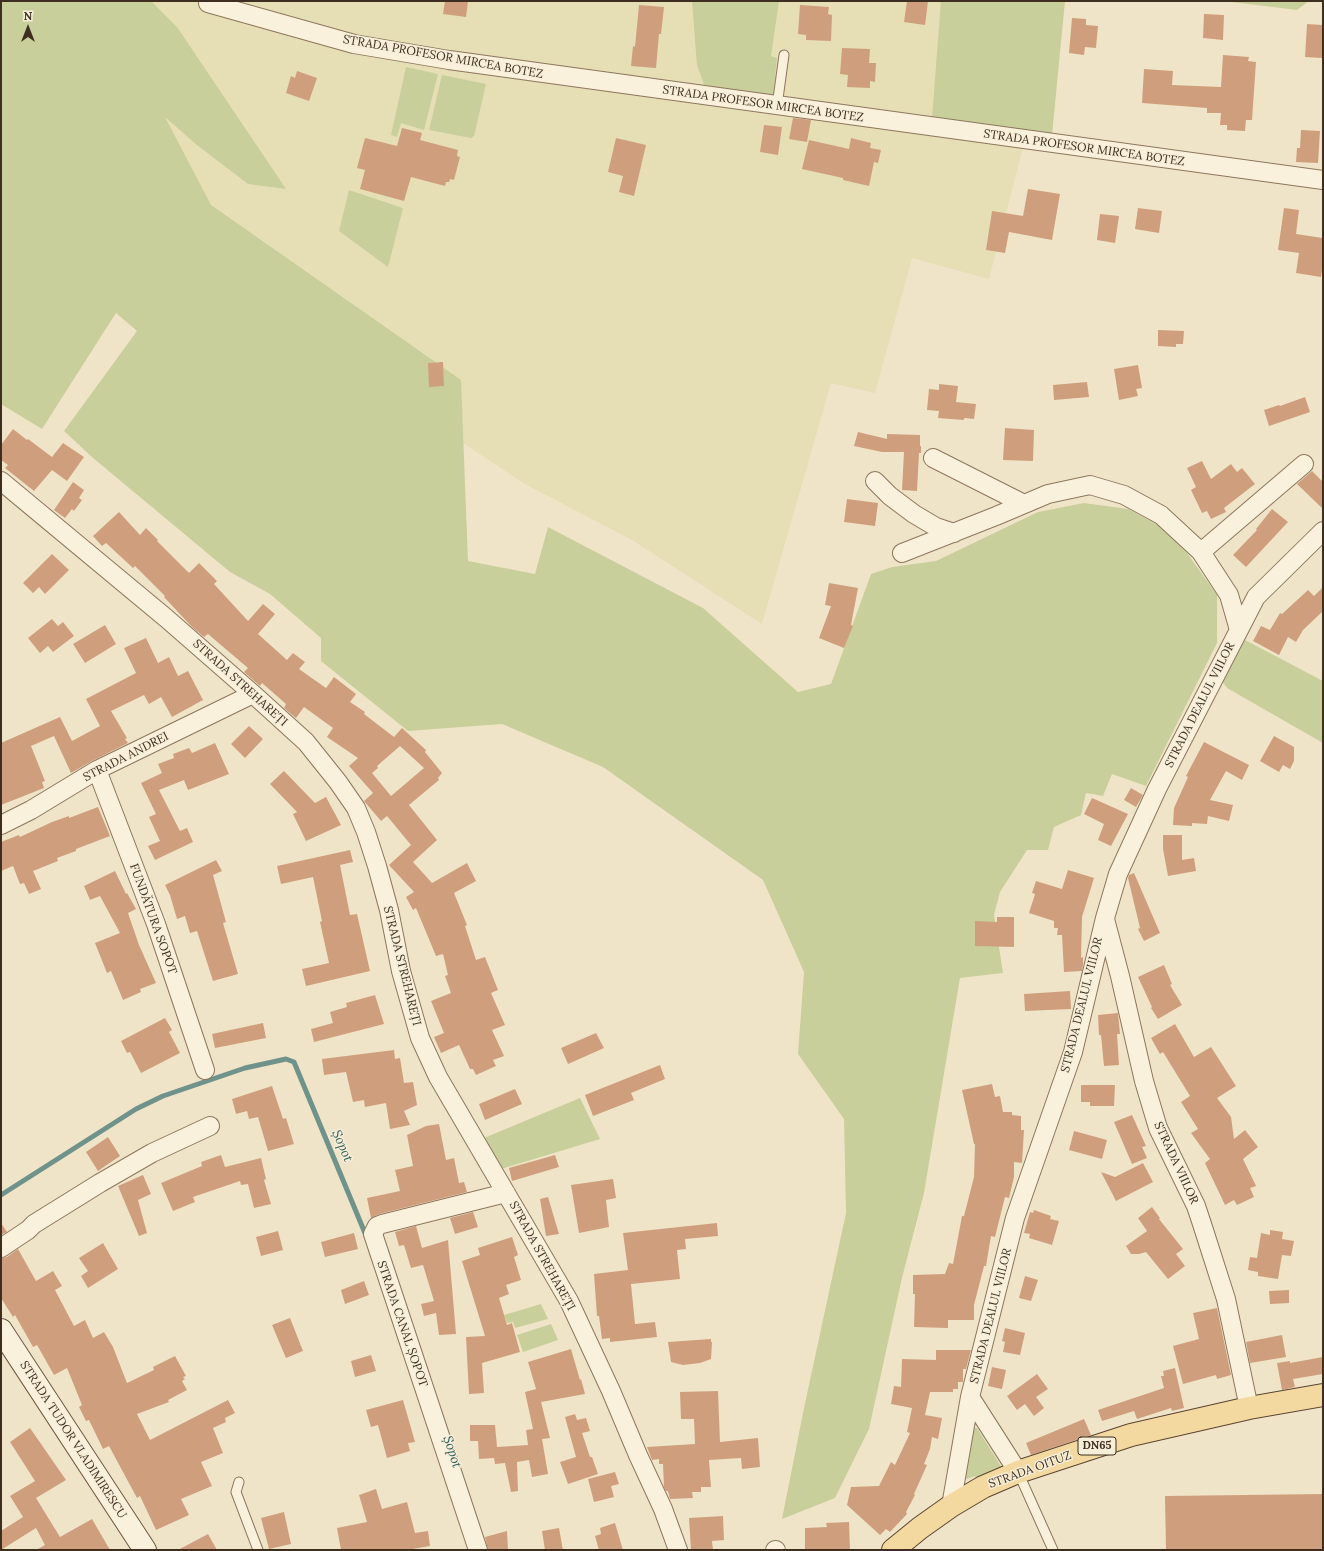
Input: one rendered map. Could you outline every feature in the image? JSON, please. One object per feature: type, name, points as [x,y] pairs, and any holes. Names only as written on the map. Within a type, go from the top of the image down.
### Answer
[{"type":"main road","name":"STRADA TUDOR VLADIMIRESCU","points":[[1,1330],[145,1550]]},
{"type":"main road","name":"STRADA OITUZ","points":[[893,1550],[920,1528],[951,1506],[984,1487],[1018,1472],[1132,1435],[1249,1408],[1323,1395]]},
{"type":"street","name":"STRADA PROFESOR MIRCEA BOTEZ","points":[[208,3],[354,44],[511,70],[1323,180]]},
{"type":"street","points":[[933,458],[1024,504]]},
{"type":"street","points":[[1201,552],[1304,464]]},
{"type":"street","name":"STRADA STREHAREȚI","points":[[1,481],[166,618],[306,742],[338,782],[356,808],[366,832],[387,903],[401,970],[420,1038],[438,1077],[569,1301],[612,1391],[638,1455],[663,1509],[678,1550]]},
{"type":"street","points":[[875,481],[890,496],[914,514],[936,527],[954,533]]},
{"type":"street","name":"STRADA DEALUL VIILOR","points":[[902,553],[1048,494],[1090,485],[1124,495],[1161,515],[1201,552],[1229,595],[1239,630]]},
{"type":"street","name":"STRADA DEALUL VIILOR","points":[[951,1506],[970,1397],[1015,1218],[1073,1052],[1105,918],[1118,874],[1157,789],[1256,597],[1323,531]]},
{"type":"street","name":"STRADA ANDREI","points":[[1,824],[31,810],[97,770],[253,694]]},
{"type":"street","name":"FUNDĂTURA SOPOT","points":[[97,770],[156,924],[205,1070]]},
{"type":"street","name":"STRADA VIILOR","points":[[1105,918],[1144,1081],[1158,1128],[1196,1206],[1226,1299],[1249,1408]]},
{"type":"street","points":[[1,1248],[28,1230],[34,1224],[100,1183],[152,1153],[210,1126]]},
{"type":"street","name":"STRADA CANAL ȘOPOT","points":[[478,1550],[372,1234],[377,1226],[382,1224],[506,1193]]},
{"type":"street","name":"STRADA DEALUL VIILOR","points":[[970,1397],[1018,1472]]},
{"type":"lane","points":[[777,106],[784,55]]},
{"type":"lane","points":[[1018,1472],[1053,1550]]},
{"type":"lane","points":[[239,1482],[236,1492],[258,1550]]},
{"type":"shaded area","points":[[18,1],[1061,1],[989,279],[912,258],[875,393],[831,383],[762,624],[632,540],[525,484],[425,418],[335,349]]},
{"type":"green space","points":[[1,1],[151,1],[177,27],[286,189],[248,184],[197,145],[165,117],[211,205],[461,380],[468,561],[535,574],[548,527],[703,608],[798,692],[831,684],[871,574],[892,567],[936,561],[1038,512],[1084,503],[1128,509],[1162,527],[1187,553],[1217,595],[1217,643],[1146,786],[1112,774],[1103,796],[1086,793],[1081,815],[1054,827],[1048,850],[1027,850],[1000,892],[994,915],[1003,973],[960,978],[924,1193],[902,1278],[869,1429],[835,1498],[782,1519],[846,1213],[844,1119],[798,1054],[804,972],[763,880],[603,767],[502,724],[408,731],[321,661],[321,638],[270,594],[230,572],[93,458],[64,431],[137,331],[116,313],[42,429],[1,404]]},
{"type":"green space","points":[[692,1],[779,1],[771,56],[777,58],[773,96],[705,87],[697,65]]},
{"type":"green space","points":[[941,1],[1065,1],[1052,135],[932,118]]},
{"type":"green space","points":[[1224,1],[1309,1],[1297,10]]},
{"type":"green space","points":[[406,67],[438,74],[424,130],[401,123],[397,137],[391,135]]},
{"type":"green space","points":[[442,75],[486,84],[474,136],[471,138],[429,130]]},
{"type":"green space","points":[[349,190],[403,208],[388,267],[339,231]]},
{"type":"green space","points":[[1245,640],[1323,681],[1323,743],[1227,688],[1222,681]]},
{"type":"green space","points":[[580,1098],[600,1139],[501,1169],[484,1138]]},
{"type":"green space","points":[[541,1304],[548,1319],[515,1328],[513,1322],[507,1323],[504,1315]]},
{"type":"green space","points":[[551,1324],[558,1340],[523,1352],[517,1335]]},
{"type":"green space","points":[[974,1428],[977,1428],[1002,1468],[976,1482],[975,1476],[967,1479],[965,1477]]},
{"type":"building","points":[[445,1],[468,1],[466,17],[443,14]]},
{"type":"building","points":[[907,1],[928,1],[925,25],[904,22]]},
{"type":"building","points":[[639,5],[664,7],[661,34],[659,34],[656,68],[631,66],[633,46],[635,47]]},
{"type":"building","points":[[800,5],[829,7],[828,14],[832,15],[831,41],[806,40],[806,35],[798,34]]},
{"type":"building","points":[[1204,14],[1224,15],[1223,40],[1203,38]]},
{"type":"building","points":[[1072,18],[1086,19],[1086,25],[1098,26],[1096,48],[1085,47],[1084,55],[1069,53]]},
{"type":"building","points":[[1307,24],[1323,25],[1322,58],[1305,57]]},
{"type":"building","points":[[842,48],[870,49],[869,63],[876,63],[875,82],[870,81],[870,88],[847,87],[848,75],[840,74]]},
{"type":"building","points":[[1223,55],[1249,57],[1248,61],[1256,62],[1252,120],[1246,120],[1245,131],[1227,130],[1227,125],[1220,125],[1221,113],[1207,113],[1207,108],[1142,103],[1144,69],[1173,71],[1172,85],[1221,87]]},
{"type":"building","points":[[297,71],[317,78],[309,101],[286,93],[291,76],[295,78]]},
{"type":"building","points":[[793,118],[811,120],[807,142],[789,139]]},
{"type":"building","points":[[764,125],[782,127],[778,155],[760,152]]},
{"type":"building","points":[[402,128],[422,133],[420,140],[458,150],[457,156],[460,157],[454,180],[450,179],[449,182],[446,182],[445,186],[411,177],[404,201],[360,189],[365,170],[357,168],[365,138],[397,146]]},
{"type":"building","points":[[1301,130],[1320,131],[1318,163],[1296,162],[1297,148],[1300,148]]},
{"type":"building","points":[[616,138],[646,145],[634,196],[619,192],[623,176],[608,172]]},
{"type":"building","points":[[851,138],[871,143],[870,148],[881,150],[878,163],[874,162],[869,186],[843,180],[843,178],[802,169],[809,140],[849,149]]},
{"type":"building","points":[[1028,189],[1060,194],[1052,240],[1009,232],[1005,253],[986,250],[992,211],[1023,216]]},
{"type":"building","points":[[1138,208],[1162,211],[1159,233],[1135,229]]},
{"type":"building","points":[[1284,208],[1299,210],[1296,234],[1323,238],[1323,263],[1321,277],[1296,273],[1299,253],[1278,250]]},
{"type":"building","points":[[1100,214],[1119,216],[1115,243],[1097,240]]},
{"type":"building","points":[[1158,330],[1184,331],[1183,344],[1176,344],[1176,347],[1158,346]]},
{"type":"building","points":[[443,362],[444,386],[429,387],[428,363]]},
{"type":"building","points":[[1138,365],[1142,388],[1136,389],[1138,396],[1119,400],[1114,369]]},
{"type":"building","points":[[1087,382],[1089,397],[1054,400],[1053,385]]},
{"type":"building","points":[[939,384],[958,386],[956,402],[976,404],[974,419],[965,418],[963,420],[938,418],[939,411],[927,410],[929,389],[939,390]]},
{"type":"building","points":[[1305,397],[1310,412],[1269,426],[1264,410]]},
{"type":"building","points":[[1005,428],[1034,430],[1033,461],[1003,460]]},
{"type":"building","points":[[13,429],[52,457],[63,443],[84,457],[67,481],[52,470],[34,491],[5,468],[8,465],[1,460],[1,445]]},
{"type":"building","points":[[858,432],[887,439],[887,434],[920,435],[921,453],[919,453],[917,491],[902,490],[904,452],[882,452],[854,446]]},
{"type":"building","points":[[1202,461],[1211,479],[1231,464],[1237,472],[1242,468],[1255,484],[1224,508],[1226,512],[1211,519],[1207,511],[1202,513],[1191,490],[1196,487],[1187,468]]},
{"type":"building","points":[[1312,471],[1323,482],[1323,509],[1297,484]]},
{"type":"building","points":[[73,482],[84,490],[79,498],[82,500],[74,511],[72,509],[65,518],[54,510]]},
{"type":"building","points":[[847,499],[878,503],[875,526],[844,522]]},
{"type":"building","points":[[1272,509],[1288,522],[1246,567],[1233,555],[1257,530],[1256,529]]},
{"type":"building","points":[[119,512],[140,535],[146,528],[189,573],[199,563],[217,581],[214,584],[248,621],[263,604],[275,614],[258,634],[287,660],[293,653],[305,662],[299,669],[326,688],[334,677],[356,694],[350,702],[365,712],[364,714],[394,737],[402,728],[426,750],[425,752],[442,773],[438,778],[439,780],[409,805],[437,840],[413,862],[432,883],[467,863],[476,881],[454,893],[467,925],[465,926],[476,960],[485,957],[498,990],[491,993],[505,1025],[492,1030],[504,1056],[493,1060],[496,1066],[476,1075],[473,1069],[470,1069],[459,1045],[441,1053],[434,1037],[444,1033],[431,1001],[451,993],[445,976],[448,975],[443,954],[436,956],[416,908],[413,910],[406,897],[414,892],[389,865],[411,845],[387,816],[381,821],[364,801],[373,793],[349,766],[358,758],[327,737],[333,728],[304,707],[296,718],[291,714],[284,708],[286,704],[262,683],[260,686],[244,672],[248,668],[208,634],[204,637],[192,627],[164,597],[165,596],[135,566],[133,568],[106,543],[102,546],[93,536]],"holes":[[[400,746],[424,768],[391,796],[372,773],[378,768],[377,766]]]},
{"type":"building","points":[[52,554],[69,570],[45,594],[39,587],[33,593],[23,583]]},
{"type":"building","points":[[829,583],[858,588],[851,625],[853,626],[844,648],[819,638],[831,606],[825,605]]},
{"type":"building","points":[[1323,587],[1323,611],[1303,630],[1296,642],[1288,637],[1279,655],[1253,641],[1261,626],[1270,630],[1280,613],[1282,614],[1308,590],[1314,596]]},
{"type":"building","points":[[52,619],[58,626],[63,622],[74,636],[53,652],[48,646],[40,653],[28,638]]},
{"type":"building","points":[[105,625],[116,644],[85,663],[73,644]]},
{"type":"building","points":[[146,638],[158,663],[169,657],[178,676],[188,671],[203,700],[172,717],[161,697],[149,704],[144,695],[111,711],[127,738],[125,739],[128,743],[71,773],[54,736],[31,746],[45,781],[42,782],[44,788],[1,805],[1,743],[60,717],[72,741],[100,726],[86,699],[136,673],[124,648]]},
{"type":"building","points":[[249,726],[263,739],[245,758],[231,744]]},
{"type":"building","points":[[1274,736],[1294,747],[1294,761],[1290,769],[1283,765],[1279,772],[1260,761]]},
{"type":"building","points":[[1204,742],[1249,765],[1242,780],[1226,771],[1210,800],[1233,805],[1229,821],[1208,816],[1207,824],[1192,823],[1192,826],[1173,825],[1174,808],[1188,777],[1186,776]]},
{"type":"building","points":[[215,743],[229,774],[188,790],[184,780],[159,790],[180,831],[187,828],[193,842],[155,860],[148,846],[160,841],[149,817],[156,814],[141,783],[162,773],[158,764],[174,758],[173,754],[189,748],[192,753]]},
{"type":"building","points":[[284,771],[315,803],[326,797],[341,825],[306,841],[293,814],[297,812],[270,784]]},
{"type":"building","points":[[1131,788],[1143,795],[1136,807],[1124,800]]},
{"type":"building","points":[[1092,798],[1128,814],[1111,846],[1098,840],[1104,824],[1084,814]]},
{"type":"building","points":[[98,807],[110,836],[76,849],[76,851],[57,858],[58,861],[33,871],[41,889],[29,894],[24,883],[20,884],[13,866],[1,871],[1,842],[19,835],[20,837],[52,822],[69,816],[69,818]]},
{"type":"building","points":[[1163,835],[1182,835],[1182,860],[1194,858],[1196,871],[1168,876],[1163,849]]},
{"type":"building","points":[[350,850],[353,862],[340,865],[350,915],[357,914],[370,971],[306,986],[302,969],[329,963],[320,922],[322,921],[313,877],[281,884],[277,866]]},
{"type":"building","points":[[216,860],[222,871],[213,875],[226,922],[223,923],[238,974],[213,981],[197,931],[190,933],[185,916],[177,919],[170,895],[165,885]]},
{"type":"building","points":[[1068,870],[1094,878],[1082,917],[1082,971],[1064,972],[1062,935],[1057,935],[1058,928],[1054,928],[1054,921],[1029,913],[1035,894],[1032,893],[1036,881],[1062,889]]},
{"type":"building","points":[[115,871],[126,894],[127,893],[136,909],[128,913],[139,945],[156,983],[140,989],[141,992],[123,1000],[111,971],[107,973],[95,943],[120,933],[100,896],[90,900],[84,886]]},
{"type":"building","points":[[1134,873],[1160,933],[1144,941],[1138,929],[1140,928],[1128,878],[1129,875]]},
{"type":"building","points":[[997,917],[1014,917],[1014,947],[975,946],[975,921],[997,922]]},
{"type":"building","points":[[1164,965],[1172,984],[1170,985],[1182,1005],[1158,1019],[1151,1008],[1152,1007],[1138,977]]},
{"type":"building","points":[[1070,991],[1071,1009],[1025,1011],[1024,994]]},
{"type":"building","points":[[375,995],[384,1024],[314,1042],[311,1029],[333,1023],[330,1012],[347,1007],[346,1003]]},
{"type":"building","points":[[1118,1013],[1120,1034],[1117,1034],[1119,1065],[1104,1066],[1101,1035],[1099,1035],[1098,1015]]},
{"type":"building","points":[[165,1018],[172,1030],[169,1032],[180,1053],[141,1073],[130,1052],[127,1053],[121,1041]]},
{"type":"building","points":[[263,1023],[266,1038],[215,1048],[212,1034]]},
{"type":"building","points":[[1175,1024],[1194,1057],[1211,1047],[1236,1086],[1217,1098],[1231,1117],[1234,1139],[1245,1130],[1258,1147],[1243,1159],[1256,1186],[1250,1188],[1254,1197],[1237,1205],[1234,1200],[1225,1205],[1205,1163],[1210,1159],[1191,1133],[1198,1129],[1181,1102],[1190,1096],[1163,1052],[1160,1054],[1151,1038]]},
{"type":"building","points":[[596,1033],[604,1048],[568,1064],[561,1048]]},
{"type":"building","points":[[394,1050],[395,1059],[400,1058],[404,1083],[413,1082],[417,1105],[404,1111],[410,1125],[390,1129],[386,1103],[365,1107],[364,1100],[353,1102],[346,1072],[324,1075],[322,1059]]},
{"type":"building","points":[[660,1065],[665,1079],[631,1093],[634,1100],[593,1116],[585,1095]]},
{"type":"building","points":[[992,1084],[995,1097],[1000,1096],[1003,1112],[1012,1112],[1012,1115],[1021,1116],[1021,1130],[1024,1130],[1022,1163],[1014,1162],[1014,1177],[1009,1198],[1005,1197],[995,1237],[991,1236],[986,1266],[984,1266],[974,1305],[974,1320],[948,1320],[948,1328],[914,1327],[915,1294],[913,1294],[913,1275],[945,1274],[949,1263],[953,1264],[962,1216],[964,1216],[974,1177],[975,1144],[962,1090]]},
{"type":"building","points":[[1081,1085],[1115,1085],[1114,1106],[1090,1106],[1090,1102],[1081,1102]]},
{"type":"building","points":[[272,1086],[283,1119],[286,1118],[294,1144],[268,1151],[258,1117],[249,1119],[247,1111],[236,1114],[232,1099]]},
{"type":"building","points":[[515,1089],[522,1104],[485,1120],[479,1104]]},
{"type":"building","points":[[1132,1115],[1146,1146],[1142,1147],[1147,1158],[1132,1164],[1114,1122]]},
{"type":"building","points":[[439,1124],[446,1160],[454,1158],[459,1183],[464,1182],[467,1192],[379,1214],[371,1218],[367,1198],[400,1191],[395,1170],[413,1166],[407,1135],[426,1126]]},
{"type":"building","points":[[1074,1131],[1107,1140],[1102,1159],[1069,1150]]},
{"type":"building","points":[[108,1137],[120,1156],[98,1171],[86,1152]]},
{"type":"building","points":[[221,1155],[225,1167],[261,1158],[266,1179],[264,1180],[271,1204],[254,1208],[248,1184],[241,1185],[240,1181],[193,1197],[195,1202],[173,1211],[161,1183],[202,1166],[201,1162]]},
{"type":"building","points":[[555,1155],[559,1167],[512,1181],[509,1168]]},
{"type":"building","points":[[1143,1163],[1153,1182],[1116,1201],[1101,1172],[1115,1177]]},
{"type":"building","points":[[143,1175],[151,1194],[138,1200],[147,1233],[139,1236],[118,1186]]},
{"type":"building","points":[[613,1179],[616,1198],[606,1200],[609,1227],[579,1233],[571,1185]]},
{"type":"building","points":[[548,1197],[559,1234],[546,1236],[540,1199]]},
{"type":"building","points":[[1152,1207],[1160,1218],[1159,1219],[1183,1249],[1176,1254],[1185,1266],[1168,1279],[1146,1252],[1131,1254],[1126,1246],[1147,1231],[1138,1218]]},
{"type":"building","points":[[1034,1210],[1051,1216],[1050,1219],[1059,1221],[1052,1245],[1029,1238],[1030,1234],[1024,1233],[1030,1212],[1033,1213]]},
{"type":"building","points":[[473,1212],[478,1227],[455,1234],[450,1218]]},
{"type":"building","points":[[1,1223],[7,1232],[1,1235]]},
{"type":"building","points":[[717,1223],[718,1236],[685,1239],[686,1249],[677,1250],[680,1279],[631,1284],[635,1324],[655,1322],[657,1337],[610,1342],[610,1338],[602,1339],[599,1316],[597,1316],[594,1274],[628,1270],[623,1233]]},
{"type":"building","points":[[416,1226],[422,1248],[448,1240],[456,1334],[439,1335],[436,1313],[424,1316],[421,1304],[434,1301],[423,1265],[411,1268],[404,1245],[399,1246],[395,1232]]},
{"type":"building","points":[[1270,1230],[1283,1232],[1282,1239],[1294,1241],[1291,1256],[1282,1255],[1278,1279],[1258,1276],[1258,1272],[1248,1270],[1250,1257],[1257,1258],[1261,1233],[1270,1235]]},
{"type":"building","points":[[278,1231],[283,1250],[261,1256],[256,1237]]},
{"type":"building","points":[[354,1233],[358,1249],[325,1257],[321,1242]]},
{"type":"building","points":[[512,1237],[518,1255],[514,1257],[521,1280],[506,1285],[509,1294],[499,1298],[507,1325],[512,1323],[520,1352],[482,1363],[484,1393],[469,1394],[466,1337],[485,1336],[462,1261],[480,1255],[478,1248]]},
{"type":"building","points":[[103,1243],[118,1269],[88,1288],[81,1276],[88,1271],[79,1258]]},
{"type":"building","points":[[18,1249],[36,1281],[53,1271],[62,1286],[55,1290],[74,1326],[85,1320],[93,1338],[104,1332],[113,1347],[127,1383],[154,1370],[153,1367],[175,1356],[186,1376],[183,1377],[185,1379],[182,1381],[187,1390],[168,1400],[169,1402],[137,1414],[150,1440],[228,1400],[235,1413],[225,1418],[226,1422],[213,1428],[223,1453],[201,1462],[212,1486],[181,1499],[189,1515],[156,1530],[140,1496],[137,1498],[109,1446],[103,1449],[89,1420],[86,1421],[79,1407],[82,1405],[67,1368],[54,1375],[37,1345],[33,1347],[15,1315],[13,1317],[1,1298],[1,1258],[7,1257]]},
{"type":"building","points":[[1025,1276],[1038,1280],[1031,1301],[1019,1298]]},
{"type":"building","points":[[364,1281],[369,1295],[345,1304],[341,1290]]},
{"type":"building","points":[[1289,1290],[1289,1303],[1270,1304],[1269,1291]]},
{"type":"building","points":[[1217,1308],[1231,1375],[1217,1379],[1216,1375],[1183,1384],[1173,1346],[1199,1339],[1193,1313]]},
{"type":"building","points":[[290,1318],[303,1351],[286,1358],[272,1325]]},
{"type":"building","points":[[1005,1328],[1025,1333],[1020,1355],[1003,1352],[1005,1342],[1002,1341]]},
{"type":"building","points":[[1282,1335],[1286,1357],[1250,1363],[1246,1342]]},
{"type":"building","points":[[711,1339],[711,1359],[700,1363],[683,1365],[671,1362],[668,1342]]},
{"type":"building","points":[[571,1349],[585,1394],[541,1402],[550,1438],[542,1439],[548,1474],[532,1477],[529,1460],[517,1462],[518,1491],[511,1492],[505,1463],[495,1464],[494,1458],[479,1459],[478,1441],[470,1441],[470,1425],[495,1425],[497,1447],[528,1445],[526,1430],[533,1429],[525,1392],[536,1389],[528,1362]]},
{"type":"building","points":[[936,1350],[971,1350],[966,1369],[963,1369],[963,1382],[958,1382],[958,1389],[953,1389],[953,1392],[930,1392],[925,1415],[942,1418],[938,1439],[932,1437],[930,1449],[924,1464],[927,1465],[914,1494],[915,1495],[906,1512],[907,1514],[890,1532],[886,1529],[880,1535],[847,1505],[851,1487],[879,1486],[891,1462],[895,1465],[910,1433],[907,1432],[912,1408],[891,1404],[894,1386],[901,1387],[902,1359],[936,1360]]},
{"type":"building","points":[[371,1355],[376,1371],[355,1377],[351,1361]]},
{"type":"building","points":[[1323,1357],[1323,1374],[1293,1379],[1295,1387],[1282,1390],[1277,1363],[1290,1361],[1290,1363]]},
{"type":"building","points":[[992,1367],[1006,1370],[1002,1389],[988,1386]]},
{"type":"building","points":[[1175,1368],[1184,1408],[1172,1411],[1171,1408],[1137,1419],[1134,1411],[1102,1421],[1098,1410],[1164,1388],[1161,1376],[1164,1376],[1163,1371]]},
{"type":"building","points":[[1037,1374],[1048,1389],[1036,1397],[1044,1408],[1034,1416],[1025,1404],[1017,1410],[1007,1396]]},
{"type":"building","points":[[718,1391],[720,1442],[758,1438],[760,1467],[742,1469],[741,1458],[709,1460],[711,1487],[701,1487],[701,1492],[692,1492],[693,1498],[670,1499],[668,1491],[666,1491],[664,1487],[663,1464],[659,1464],[659,1459],[652,1460],[647,1447],[695,1444],[694,1419],[681,1419],[680,1392]]},
{"type":"building","points":[[403,1400],[415,1442],[408,1443],[410,1451],[387,1458],[378,1425],[371,1427],[366,1410]]},
{"type":"building","points":[[575,1414],[577,1420],[586,1418],[590,1431],[582,1433],[590,1457],[592,1457],[598,1474],[568,1484],[560,1462],[576,1457],[565,1417]]},
{"type":"building","points":[[1084,1419],[1091,1435],[1031,1455],[1026,1443]]},
{"type":"building","points":[[30,1428],[66,1480],[36,1498],[60,1537],[92,1519],[110,1550],[36,1550],[45,1545],[36,1528],[1,1550],[1,1531],[23,1517],[10,1496],[35,1481],[10,1442]]},
{"type":"building","points":[[615,1472],[619,1484],[611,1486],[614,1497],[594,1502],[588,1479]]},
{"type":"building","points":[[376,1489],[382,1509],[407,1502],[415,1533],[428,1531],[430,1546],[407,1550],[341,1550],[337,1528],[367,1522],[359,1495]]},
{"type":"building","points":[[1323,1494],[1323,1550],[1166,1550],[1165,1496]]},
{"type":"building","points":[[284,1512],[291,1544],[269,1549],[261,1518]]},
{"type":"building","points":[[723,1516],[724,1540],[712,1541],[713,1550],[691,1550],[689,1518]]},
{"type":"building","points":[[849,1522],[850,1550],[805,1550],[805,1528],[827,1527],[826,1523]]},
{"type":"building","points":[[615,1523],[623,1550],[599,1550],[595,1536],[601,1534],[600,1528]]},
{"type":"building","points":[[559,1528],[563,1550],[545,1550],[542,1531]]},
{"type":"building","points":[[507,1531],[508,1550],[488,1550],[485,1537]]},
{"type":"building","points":[[208,1534],[217,1550],[178,1550]]},
{"type":"waterway","name":"Șopot","points":[[1,1195],[136,1109],[163,1096],[245,1068],[286,1059],[294,1062],[367,1238]]}]
